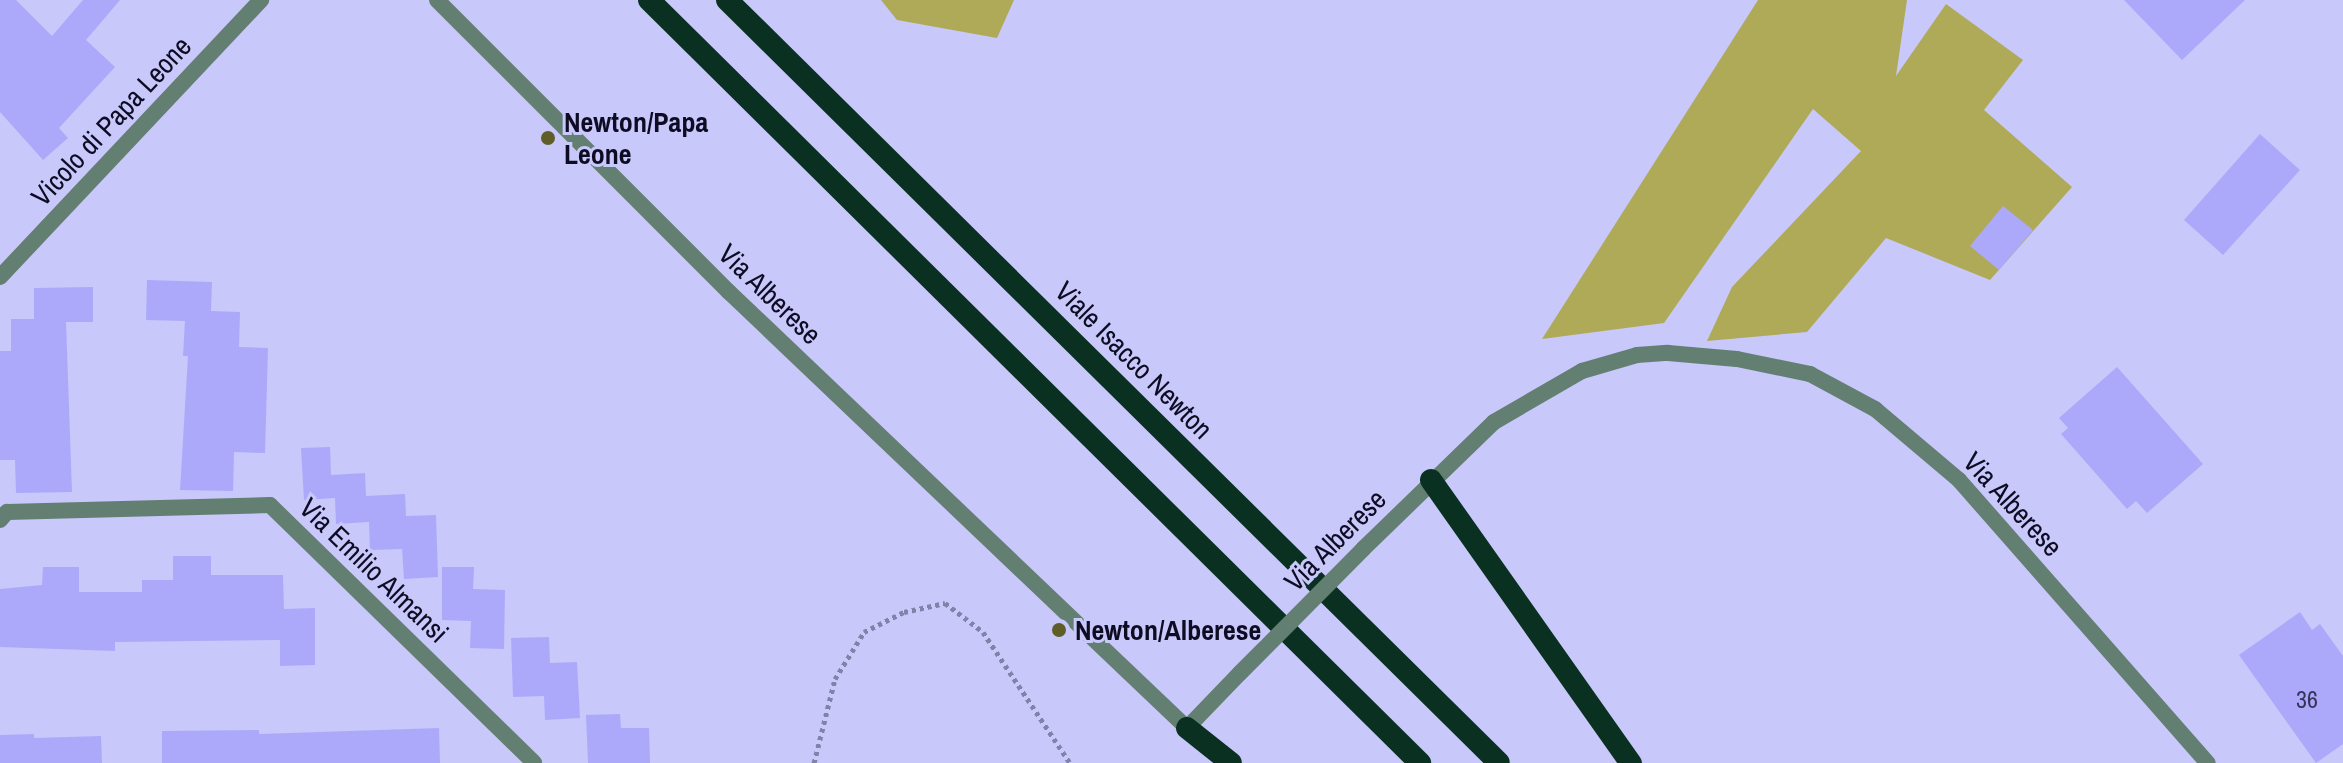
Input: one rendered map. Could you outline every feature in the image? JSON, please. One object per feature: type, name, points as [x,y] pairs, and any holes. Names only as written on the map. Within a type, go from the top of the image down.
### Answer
[{"type":"highway","points":[[649,0],[1420,763]]},
{"type":"highway","name":"Viale Isacco Newton","points":[[727,0],[1499,763]]},
{"type":"highway","points":[[1431,480],[1631,763]]},
{"type":"highway","points":[[1187,728],[1231,763]]},
{"type":"street","name":"Vicolo di Papa Leone","points":[[0,277],[261,0]]},
{"type":"street","name":"Via Alberese","points":[[437,0],[729,292],[1187,728],[1431,480],[1517,406],[1604,362],[1668,353],[1737,359],[1810,374],[1844,388],[1886,417],[1959,480],[2208,763]]},
{"type":"street","name":"Via Emilio Almansi","points":[[0,520],[7,512],[270,505],[534,763]]},
{"type":"path","points":[[814,763],[835,679],[864,632],[904,612],[945,603],[983,632],[1070,763]]},
{"type":"shaded area","points":[[881,0],[1014,0],[997,38],[897,20]]},
{"type":"shaded area","points":[[1758,0],[1907,0],[1896,76],[1946,4],[2023,60],[1984,110],[2072,187],[1990,280],[1886,238],[1807,332],[1707,341],[1732,287],[1861,151],[1813,109],[1664,323],[1542,339]]},
{"type":"building","points":[[0,0],[16,0],[52,36],[83,0],[120,0],[86,40],[115,67],[59,128],[68,138],[43,160],[0,112]]},
{"type":"building","points":[[2124,0],[2245,0],[2182,60]]},
{"type":"building","points":[[2260,134],[2300,170],[2223,255],[2184,220]]},
{"type":"building","points":[[2003,206],[2033,230],[1999,270],[1970,246]]},
{"type":"building","points":[[147,280],[212,282],[211,311],[240,312],[239,347],[268,348],[265,453],[234,452],[233,491],[180,490],[188,356],[183,356],[185,321],[146,320]]},
{"type":"building","points":[[93,287],[93,322],[66,322],[72,492],[16,493],[15,460],[0,460],[0,351],[11,351],[11,319],[34,319],[34,288]]},
{"type":"building","points":[[2117,367],[2203,464],[2147,513],[2136,501],[2127,509],[2061,434],[2068,428],[2059,418]]},
{"type":"building","points":[[330,447],[331,475],[365,473],[366,496],[405,494],[406,516],[436,515],[438,577],[404,579],[402,549],[370,550],[369,522],[336,524],[335,498],[304,500],[301,448]]},
{"type":"building","points":[[173,556],[211,556],[211,575],[283,575],[284,609],[315,608],[315,665],[280,666],[280,640],[115,642],[115,651],[0,647],[0,589],[42,585],[43,567],[79,567],[79,592],[142,592],[142,580],[173,580]]},
{"type":"building","points":[[442,567],[474,567],[473,589],[505,590],[504,649],[470,648],[471,621],[442,620]]},
{"type":"building","points":[[2300,612],[2312,630],[2320,624],[2343,656],[2343,744],[2316,763],[2239,655]]},
{"type":"building","points":[[549,637],[550,663],[577,662],[580,718],[545,720],[544,696],[513,697],[511,638]]},
{"type":"building","points":[[620,714],[621,728],[649,728],[650,763],[588,763],[586,715]]},
{"type":"building","points":[[439,728],[440,763],[162,763],[162,731],[259,730],[259,734]]},
{"type":"building","points":[[34,734],[34,738],[101,736],[102,763],[0,763],[0,735]]},
{"type":"place","name":"Newton/Papa Leone","points":[[548,138]]},
{"type":"place","name":"Newton/Alberese","points":[[1059,630]]}]
